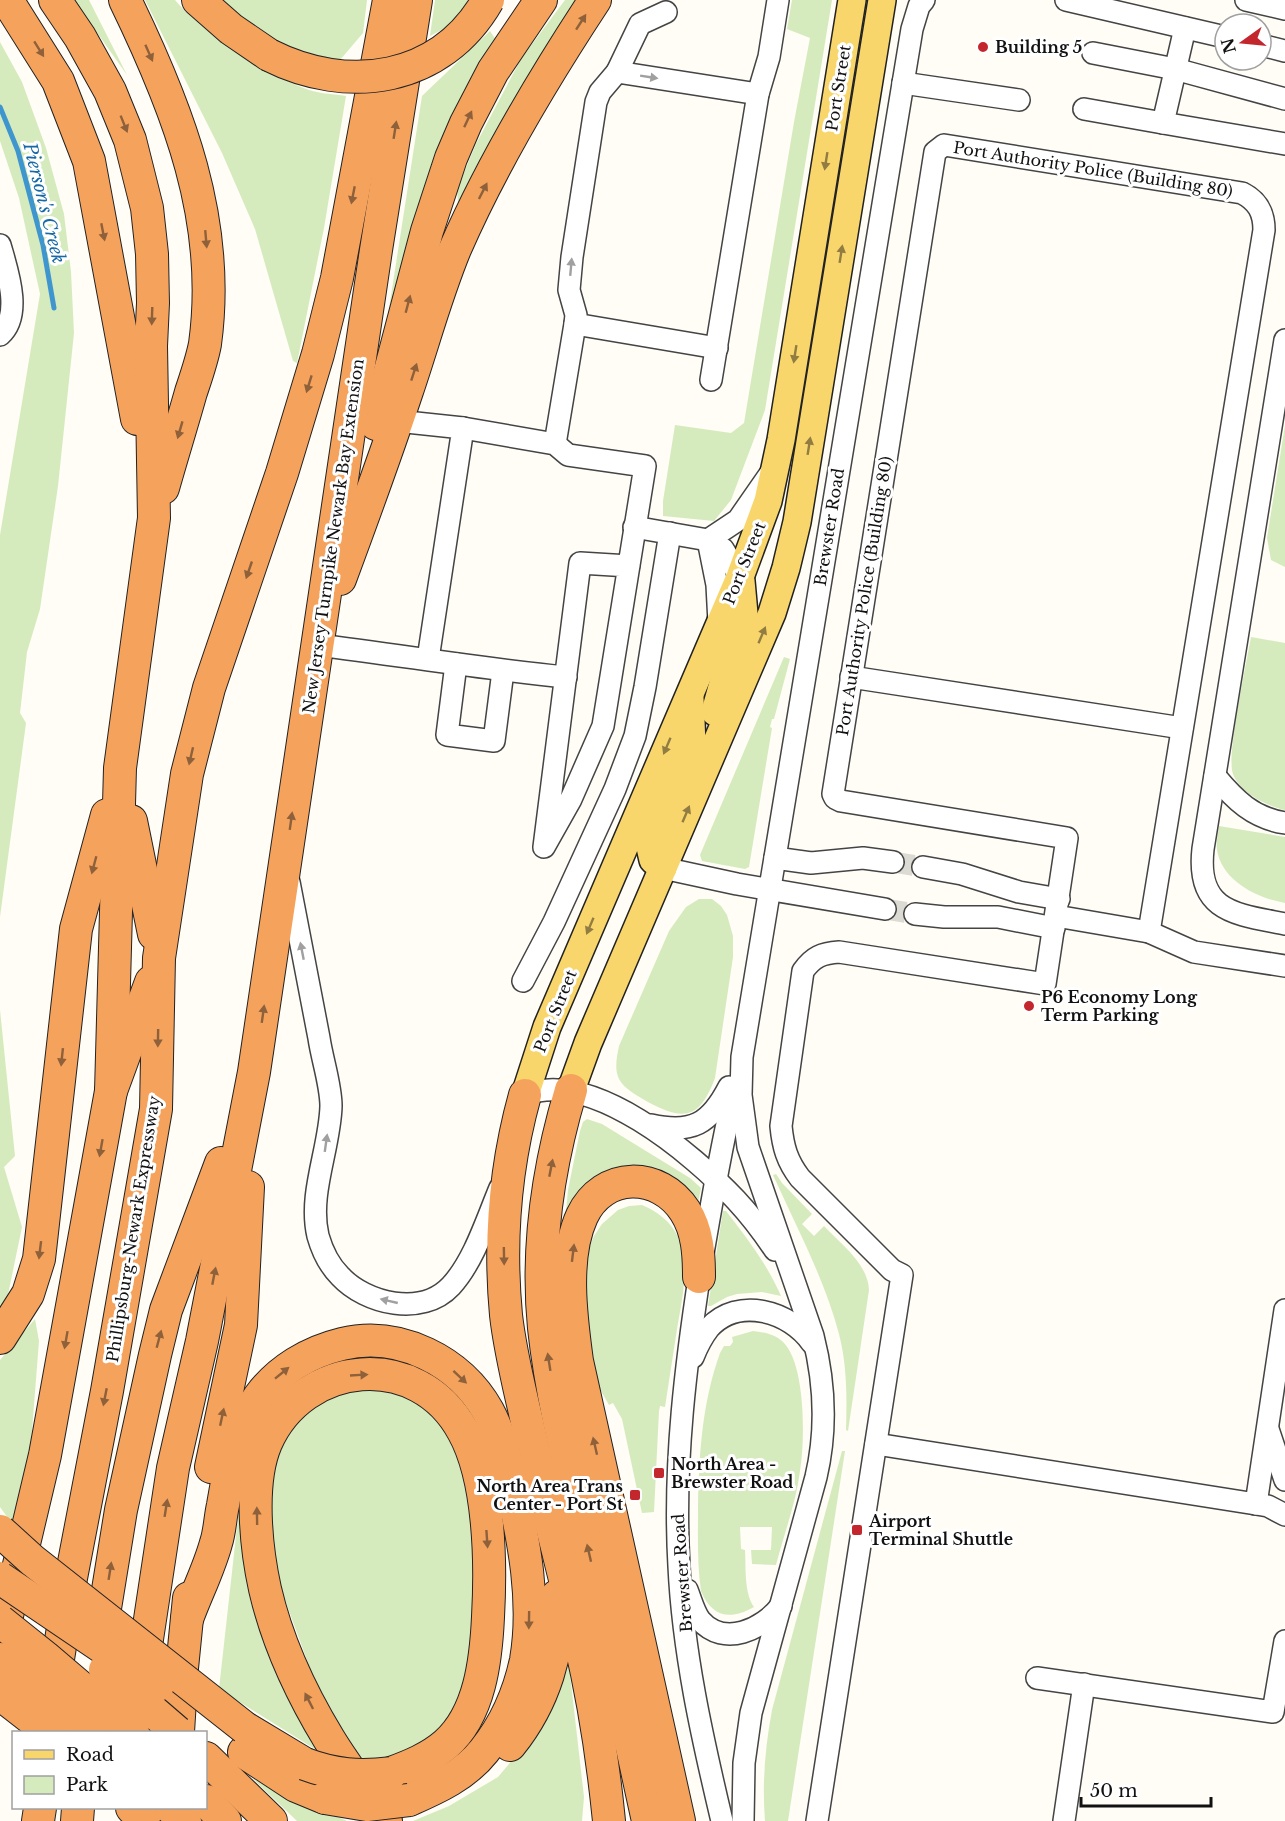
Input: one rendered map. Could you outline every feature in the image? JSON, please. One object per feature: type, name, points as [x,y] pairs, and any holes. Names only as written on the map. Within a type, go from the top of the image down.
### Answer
[{"type":"highway","points":[[7,0],[58,81],[89,161],[112,276],[154,518]]},
{"type":"highway","points":[[55,0],[85,46],[110,91],[130,140],[144,193],[152,264],[154,518]]},
{"type":"highway","points":[[0,1645],[31,1522],[52,1422],[111,1091],[120,768],[154,518],[204,347],[208,292],[206,235],[197,182],[160,78],[125,0]]},
{"type":"highway","points":[[198,0],[231,29],[269,55],[303,69],[357,78],[391,74],[416,65],[452,42],[478,15],[488,0]]},
{"type":"highway","points":[[111,1091],[159,958],[178,822],[197,731],[318,354],[337,278],[389,0]]},
{"type":"highway","name":"New Jersey Turnpike Newark Bay Extension","points":[[254,1072],[316,645],[416,0]]},
{"type":"highway","points":[[316,645],[438,195],[454,150],[483,88],[513,39],[541,0]]},
{"type":"highway","points":[[316,645],[397,421],[444,278],[464,230],[527,111],[595,0]]},
{"type":"highway","points":[[120,768],[159,958]]},
{"type":"highway","points":[[0,1338],[28,1294],[39,1259],[76,929],[120,768]]},
{"type":"highway","name":"Phillipsburg-Newark Expressway","points":[[48,1731],[70,1578],[156,1109],[159,958]]},
{"type":"highway","points":[[178,1731],[186,1619],[204,1503],[240,1325],[254,1072]]},
{"type":"highway","points":[[87,1731],[121,1510],[166,1310],[254,1072]]},
{"type":"highway","points":[[134,1731],[166,1505],[202,1341],[254,1072]]},
{"type":"highway","points":[[571,1090],[554,1156],[546,1202],[542,1276],[543,1311],[556,1402],[648,1821]]},
{"type":"highway","points":[[525,1095],[508,1167],[503,1240],[506,1315],[514,1365],[580,1641],[592,1703],[609,1821]]},
{"type":"highway","points":[[679,1821],[581,1383],[574,1338],[571,1294],[572,1259],[582,1215],[594,1198],[620,1184],[640,1181],[662,1187],[678,1202],[691,1222],[697,1242],[699,1277]]},
{"type":"highway","points":[[186,1619],[217,1543],[229,1473],[245,1421],[268,1386],[298,1362],[333,1346],[358,1341],[391,1342],[422,1351],[445,1364],[472,1389],[489,1413],[499,1439],[518,1516],[528,1586],[529,1623],[523,1674],[502,1724],[474,1762],[452,1779],[409,1800]]},
{"type":"highway","points":[[375,1821],[285,1652],[269,1604],[258,1537],[259,1472],[265,1446],[271,1434],[287,1410],[302,1396],[320,1385],[346,1376],[384,1375],[408,1381],[430,1393],[448,1409],[463,1430],[474,1454],[487,1533],[488,1621],[484,1658],[477,1689],[467,1715],[454,1736],[441,1748],[416,1763],[391,1773]]},
{"type":"highway","points":[[0,1578],[189,1708],[245,1740],[330,1773],[367,1776],[391,1773],[427,1762],[458,1744],[484,1714],[496,1686],[507,1638],[510,1579],[508,1501],[499,1439]]},
{"type":"highway","points":[[0,1531],[296,1786],[325,1798],[367,1805],[409,1800],[446,1788],[488,1766],[511,1744],[539,1699],[551,1668],[558,1622],[553,1559],[542,1488]]},
{"type":"highway","points":[[612,1524],[666,1713],[693,1821]]},
{"type":"highway","points":[[0,1582],[177,1731]]},
{"type":"highway","points":[[602,1610],[631,1821]]},
{"type":"highway","points":[[0,1621],[133,1731]]},
{"type":"highway","points":[[0,1659],[91,1731]]},
{"type":"highway","points":[[0,1694],[47,1731]]},
{"type":"highway","points":[[592,1703],[598,1821]]},
{"type":"highway","points":[[329,1738],[386,1821]]},
{"type":"highway","points":[[207,1759],[271,1821]]},
{"type":"highway","points":[[207,1802],[225,1821]]},
{"type":"highway","points":[[133,1809],[146,1821]]},
{"type":"highway","points":[[174,1809],[185,1821]]},
{"type":"main road","name":"Port Street","points":[[525,1095],[547,1028],[740,577],[768,501],[852,0]]},
{"type":"main road","name":"Port Street","points":[[571,1090],[588,1043],[780,591],[792,545],[882,0]]},
{"type":"main road","points":[[716,744],[715,707],[744,614],[740,577]]},
{"type":"main road","points":[[663,868],[653,860],[650,847],[692,744],[690,693]]},
{"type":"street","points":[[711,380],[758,94],[769,57],[778,0]]},
{"type":"street","name":"Brewster Road","points":[[723,1821],[689,1666],[679,1567],[678,1485],[684,1383],[715,1180],[742,1057],[903,83],[915,17],[924,0]]},
{"type":"street","points":[[1066,0],[1213,34]]},
{"type":"street","points":[[1246,0],[1285,9]]},
{"type":"street","points":[[555,444],[575,324],[576,315],[569,290],[572,257],[596,102],[600,92],[617,72],[640,24],[666,12]]},
{"type":"street","points":[[1163,123],[1185,28]]},
{"type":"street","points":[[1092,54],[1175,69],[1285,99]]},
{"type":"street","points":[[617,72],[758,94]]},
{"type":"street","points":[[903,83],[1019,100]]},
{"type":"street","points":[[1084,110],[1285,144]]},
{"type":"street","name":"Port Authority Police (Building 80)","points":[[1056,914],[1067,838],[837,800],[832,790],[935,152],[940,146],[948,145],[1242,194],[1256,202],[1263,215],[1264,230],[1149,932]]},
{"type":"street","points":[[0,245],[12,296],[10,321],[0,335]]},
{"type":"street","points":[[575,324],[717,348]]},
{"type":"street","points":[[1285,340],[1202,859],[1202,879],[1208,893],[1219,903],[1235,912],[1285,924]]},
{"type":"street","points":[[397,421],[463,428],[555,444],[568,456],[645,466],[634,527],[629,566],[603,726],[571,799],[544,847],[580,563],[629,566]]},
{"type":"street","points":[[428,659],[463,428]]},
{"type":"street","points":[[708,540],[738,520],[776,464]]},
{"type":"street","points":[[634,527],[708,540],[723,549],[740,577]]},
{"type":"street","points":[[523,981],[554,922],[615,789],[635,736],[670,533]]},
{"type":"street","points":[[708,540],[717,585],[719,625]]},
{"type":"street","points":[[316,645],[503,671],[566,677]]},
{"type":"street","points":[[456,664],[447,735],[494,741],[503,671]]},
{"type":"street","points":[[850,677],[1182,728]]},
{"type":"street","points":[[1215,776],[1232,797],[1246,809],[1275,822],[1285,823]]},
{"type":"street","points":[[775,858],[811,863],[863,858],[893,862]]},
{"type":"street","points":[[285,860],[331,1104],[316,1222],[319,1238],[333,1267],[354,1287],[385,1301],[404,1304],[418,1303],[444,1292],[452,1285],[471,1254],[508,1167]]},
{"type":"street","points":[[923,867],[956,872],[1019,892],[1056,914]]},
{"type":"street","points":[[663,868],[885,909]]},
{"type":"street","points":[[915,914],[944,917],[998,917],[1056,914],[1149,932],[1194,952],[1285,966]]},
{"type":"street","points":[[817,1821],[902,1275],[892,1270],[800,1178],[789,1164],[783,1147],[781,1126],[803,971],[810,961],[819,956],[839,952],[1045,984],[1056,914]]},
{"type":"street","points":[[645,1124],[662,1128],[686,1129],[705,1121],[721,1102],[742,1057]]},
{"type":"street","name":"Brewster Road","points":[[742,1057],[741,1104],[748,1148],[817,1351],[823,1398],[822,1445],[816,1477],[751,1713],[744,1763],[743,1821]]},
{"type":"street","name":"Brewster Road","points":[[525,1095],[545,1089],[571,1090],[605,1103],[645,1124],[715,1180],[748,1213],[763,1233],[796,1291]]},
{"type":"street","points":[[684,1383],[699,1344],[710,1328],[718,1321],[736,1313],[757,1310],[779,1316],[799,1328],[817,1351]]},
{"type":"street","points":[[1256,1504],[1285,1310]]},
{"type":"street","points":[[1268,1426],[1285,1480]]},
{"type":"street","points":[[876,1444],[1268,1506],[1285,1515]]},
{"type":"street","points":[[679,1567],[698,1617],[711,1630],[729,1634],[748,1632],[767,1620],[781,1605]]},
{"type":"street","points":[[1037,1678],[1273,1712],[1285,1641]]},
{"type":"street","points":[[1064,1821],[1084,1684]]},
{"type":"green space","points":[[74,0],[89,0],[127,75]]},
{"type":"green space","points":[[145,0],[175,0],[219,39],[275,75],[309,90],[346,96],[324,228],[297,363],[293,361],[255,229],[222,153]]},
{"type":"green space","points":[[221,0],[367,0],[363,33],[340,60],[323,58],[290,48],[261,32]]},
{"type":"green space","points":[[435,0],[469,0],[451,25],[430,36]]},
{"type":"green space","points":[[565,0],[588,0],[459,216],[457,189],[476,144],[521,59]]},
{"type":"green space","points":[[792,0],[832,0],[765,410],[731,500],[714,521],[663,516],[663,501],[675,425],[731,433],[744,423],[810,38],[787,29]]},
{"type":"green space","points":[[490,31],[496,40],[401,273],[388,315],[422,96]]},
{"type":"green space","points":[[0,42],[22,82],[46,148],[64,214],[71,272],[74,333],[58,486],[40,609],[27,652],[20,713],[26,723],[0,917],[0,535],[40,294],[19,198],[0,141]]},
{"type":"green space","points":[[1285,425],[1285,567],[1271,560],[1267,538]]},
{"type":"green space","points":[[1251,637],[1285,643],[1285,810],[1255,798],[1242,787],[1233,774],[1232,749]]},
{"type":"green space","points":[[784,657],[790,659],[770,727],[772,728],[749,867],[745,869],[702,861],[700,855]]},
{"type":"green space","points":[[1219,826],[1285,837],[1285,903],[1252,892],[1233,879],[1226,871],[1217,850]]},
{"type":"green space","points":[[699,899],[712,899],[727,915],[733,936],[733,957],[715,1078],[697,1108],[682,1114],[648,1102],[628,1089],[619,1079],[616,1062],[619,1046],[669,931],[686,907]]},
{"type":"green space","points":[[0,1010],[15,1156],[4,1167],[22,1227],[5,1309],[0,1318]]},
{"type":"green space","points":[[587,1119],[602,1124],[690,1178],[701,1188],[698,1203],[670,1177],[565,1223],[568,1190],[580,1131],[583,1122]]},
{"type":"green space","points":[[776,1174],[812,1214],[802,1224],[814,1236],[824,1226],[859,1263],[867,1281],[869,1290],[848,1431],[846,1430],[845,1370],[839,1334],[818,1273],[773,1175]]},
{"type":"green space","points":[[642,1205],[660,1215],[673,1228],[684,1258],[684,1275],[665,1407],[660,1406],[659,1411],[654,1512],[642,1513],[622,1419],[613,1403],[609,1405],[593,1377],[585,1311],[587,1253],[594,1236],[602,1224],[618,1210]]},
{"type":"green space","points":[[723,1211],[726,1211],[756,1252],[781,1296],[762,1292],[737,1294],[708,1306]]},
{"type":"green space","points":[[35,1319],[39,1341],[31,1443],[13,1525],[0,1507],[0,1360]]},
{"type":"green space","points":[[753,1331],[776,1337],[791,1353],[800,1385],[802,1404],[802,1458],[796,1495],[776,1565],[752,1564],[751,1550],[771,1550],[772,1527],[740,1527],[741,1549],[745,1550],[747,1587],[754,1607],[730,1615],[711,1607],[701,1591],[698,1487],[701,1448],[705,1410],[720,1353],[724,1346],[730,1346],[733,1342],[732,1337]]},
{"type":"green space","points":[[360,1387],[419,1397],[455,1434],[472,1493],[477,1592],[463,1695],[433,1739],[408,1752],[359,1766],[319,1693],[277,1578],[267,1486],[286,1431],[322,1397]]},
{"type":"green space","points":[[842,1451],[845,1451],[788,1821],[765,1821],[765,1766],[772,1710]]},
{"type":"green space","points":[[239,1509],[258,1625],[318,1751],[219,1689]]},
{"type":"green space","points":[[568,1657],[584,1797],[582,1821],[413,1821],[449,1806],[498,1777],[534,1734]]},
{"type":"green space","points":[[253,1779],[347,1821],[297,1821]]},
{"type":"waterway","name":"Pierson's Creek","points":[[0,107],[18,151],[43,245],[54,308]]},
{"type":"tunnel","points":[[893,862],[923,867]]},
{"type":"tunnel","points":[[885,909],[915,914]]},
{"type":"place","name":"Building 5","points":[[983,47]]},
{"type":"place","name":"P6 Economy Long Term Parking","points":[[1029,1006]]},
{"type":"place","name":"North Area - Brewster Road","points":[[659,1473]]},
{"type":"place","name":"North Area Trans Center - Port St","points":[[635,1495]]},
{"type":"place","name":"Airport Terminal Shuttle","points":[[857,1530]]}]
